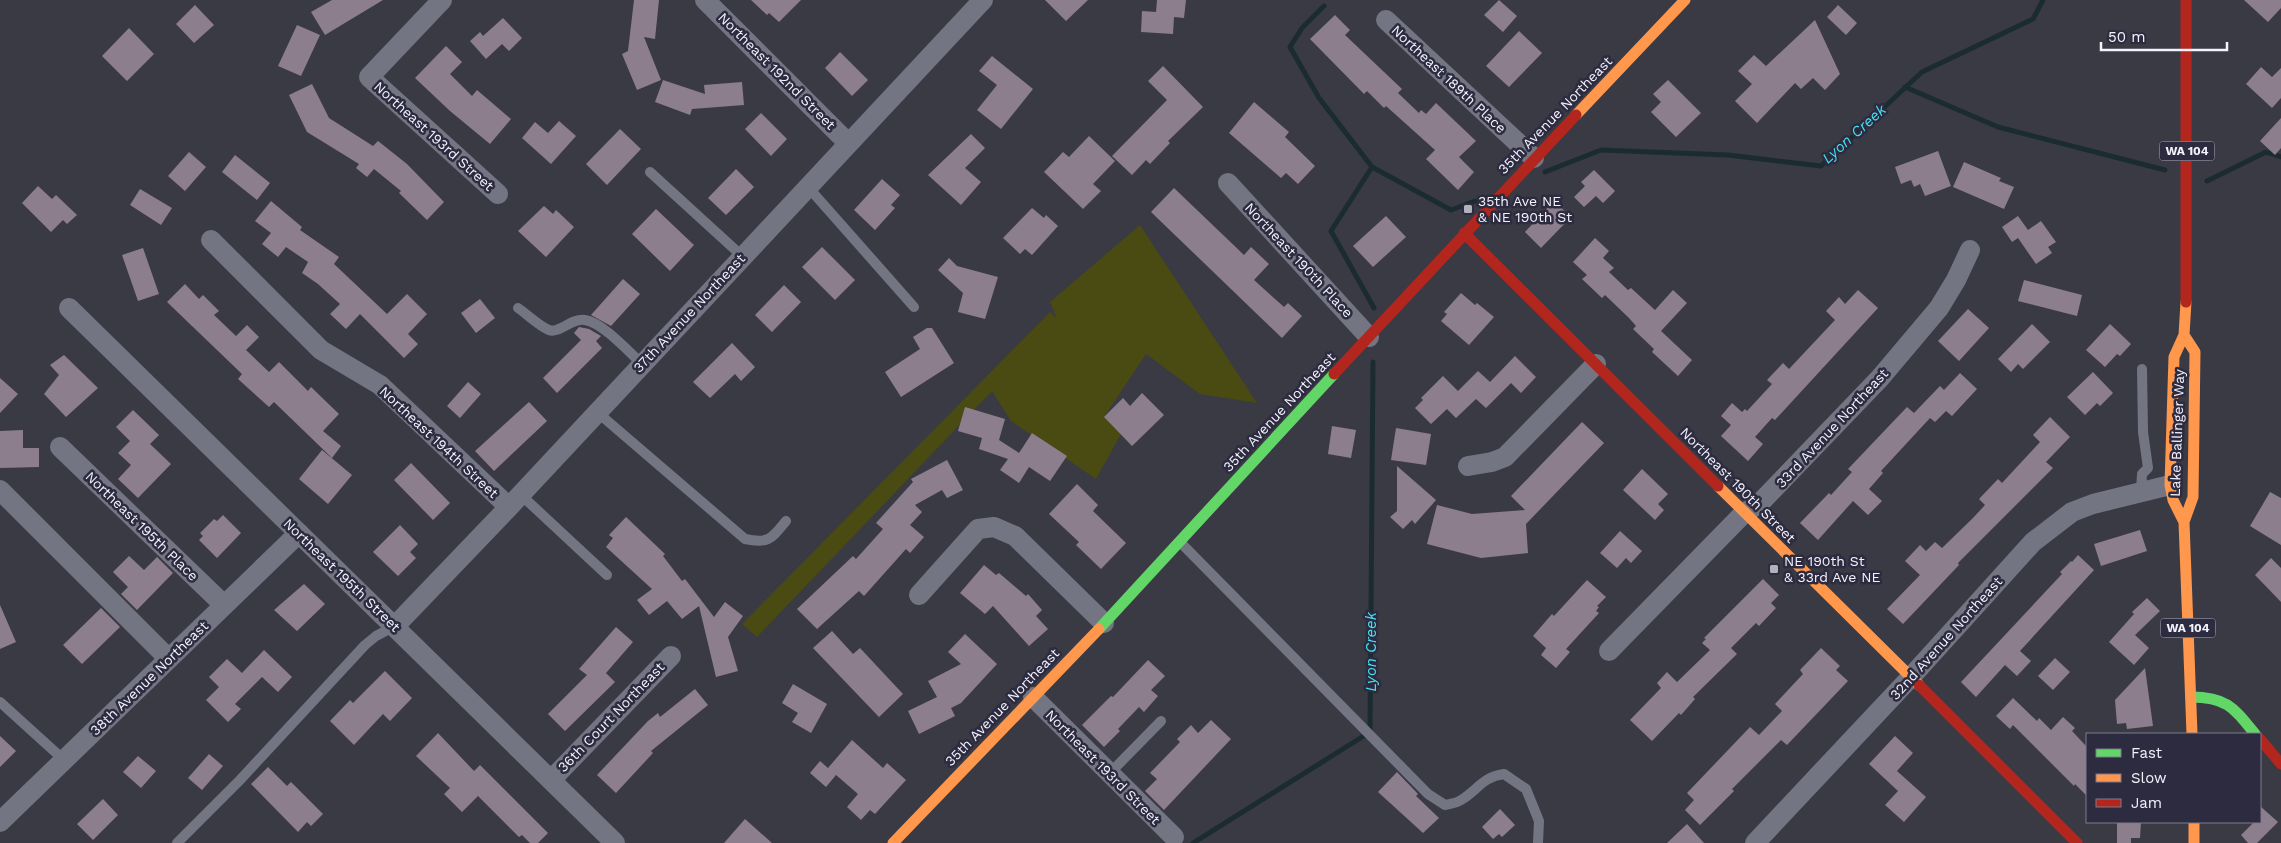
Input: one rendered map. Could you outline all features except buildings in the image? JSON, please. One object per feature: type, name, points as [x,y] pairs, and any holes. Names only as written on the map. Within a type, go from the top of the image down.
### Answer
[{"type":"street","name":"Northeast 193rd Street","points":[[442,0],[369,77],[498,194]]},
{"type":"street","name":"Northeast 192nd Street","points":[[705,0],[848,143]]},
{"type":"street","name":"37th Avenue Northeast","points":[[395,626],[515,501],[983,0]]},
{"type":"street","name":"35th Avenue Northeast","points":[[893,843],[1104,623],[1464,233],[1685,0]]},
{"type":"street","name":"Lake Ballinger Way","points":[[2184,522],[2174,500],[2170,485],[2174,357],[2184,335],[2188,216],[2186,0]]},
{"type":"street","name":"Northeast 189th Place","points":[[1386,20],[1534,158]]},
{"type":"street","name":"Northeast 190th Place","points":[[1228,183],[1369,337]]},
{"type":"street","name":"Northeast 190th Street","points":[[1464,233],[2077,843]]},
{"type":"street","name":"Northeast 194th Street","points":[[211,240],[321,350],[380,385],[515,501]]},
{"type":"street","name":"33rd Avenue Northeast","points":[[1609,652],[1744,513],[1760,504],[1880,378],[1939,308],[1956,280],[1970,250]]},
{"type":"street","name":"Northeast 195th Street","points":[[69,308],[552,779],[615,843]]},
{"type":"street","name":"Lake Ballinger Way","points":[[2184,335],[2195,352],[2193,497],[2184,522]]},
{"type":"street","points":[[1468,466],[1492,462],[1505,457],[1596,364]]},
{"type":"street","name":"Northeast 195th Place","points":[[60,446],[224,605]]},
{"type":"street","name":"32nd Avenue Northeast","points":[[1755,843],[1910,678],[2033,542],[2055,523],[2072,512],[2093,504],[2170,485]]},
{"type":"street","points":[[0,490],[169,659]]},
{"type":"street","name":"WA 104","points":[[2184,522],[2192,733]]},
{"type":"street","points":[[919,595],[978,529],[994,527],[1015,536],[1104,623]]},
{"type":"street","name":"38th Avenue Northeast","points":[[0,822],[299,533]]},
{"type":"street","name":"36th Court Northeast","points":[[552,779],[671,656]]},
{"type":"street","name":"Northeast 193rd Street","points":[[1033,697],[1177,840]]},
{"type":"street","points":[[2192,697],[2219,698],[2229,704],[2254,733]]},
{"type":"street","points":[[2261,741],[2281,764]]},
{"type":"street","points":[[2194,823],[2194,843]]},
{"type":"lane","points":[[650,172],[742,256]]},
{"type":"lane","points":[[808,187],[914,307]]},
{"type":"lane","points":[[518,308],[550,331],[557,331],[567,323],[583,319],[596,324],[642,364]]},
{"type":"lane","points":[[2141,492],[2142,474],[2148,468],[2143,432],[2142,369]]},
{"type":"lane","points":[[597,412],[745,539],[760,542],[772,539],[786,521]]},
{"type":"lane","points":[[515,501],[607,575]]},
{"type":"lane","points":[[1179,542],[1428,794],[1445,805],[1460,801],[1480,784],[1494,776],[1504,774],[1526,789],[1539,821],[1538,843]]},
{"type":"lane","points":[[177,843],[253,766],[365,646],[376,636],[395,626]]},
{"type":"lane","points":[[0,702],[64,760]]},
{"type":"lane","points":[[1110,773],[1161,721]]},
{"type":"shaded area","points":[[1140,225],[1257,403],[1200,394],[1146,354],[1104,417],[1121,434],[1096,479],[1011,421],[992,391],[757,637],[742,624],[1050,312],[1057,319],[1050,302]]},
{"type":"waterway","name":"Lyon Creek","points":[[1545,172],[1601,150],[1728,155],[1821,166],[1922,72],[2033,19],[2043,0]]},
{"type":"waterway","points":[[1324,6],[1302,28],[1290,47],[1319,98],[1372,167]]},
{"type":"waterway","points":[[1905,87],[1998,127],[2165,170]]},
{"type":"waterway","points":[[2207,181],[2266,152],[2281,157]]},
{"type":"waterway","name":"Lyon Creek","points":[[1374,308],[1331,231],[1372,167],[1451,210],[1475,201]]},
{"type":"waterway","name":"Lyon Creek","points":[[1193,843],[1370,732],[1373,362]]},
{"type":"traffic: fast","points":[[1099,629],[1334,374]]},
{"type":"traffic: fast","points":[[2191,697],[2213,699],[2222,702],[2235,711],[2254,733]]},
{"type":"traffic: slow","points":[[1576,115],[1685,0]]},
{"type":"traffic: slow","points":[[2184,522],[2173,500],[2170,485],[2174,357],[2184,335],[2186,302]]},
{"type":"traffic: slow","points":[[2184,335],[2195,352],[2193,497],[2184,522],[2192,733]]},
{"type":"traffic: slow","points":[[1718,486],[1919,685]]},
{"type":"traffic: slow","points":[[893,843],[1099,629]]},
{"type":"traffic: slow","points":[[2194,823],[2194,843]]},
{"type":"traffic: jam","points":[[2186,0],[2186,302]]},
{"type":"traffic: jam","points":[[1334,374],[1576,115]]},
{"type":"traffic: jam","points":[[1464,233],[1718,486]]},
{"type":"traffic: jam","points":[[1919,685],[2077,843]]},
{"type":"traffic: jam","points":[[2261,740],[2281,764]]},
{"type":"place","name":"35th Ave NE & NE 190th St","points":[[1468,209]]},
{"type":"place","name":"NE 190th St & 33rd Ave NE","points":[[1774,569]]}]
